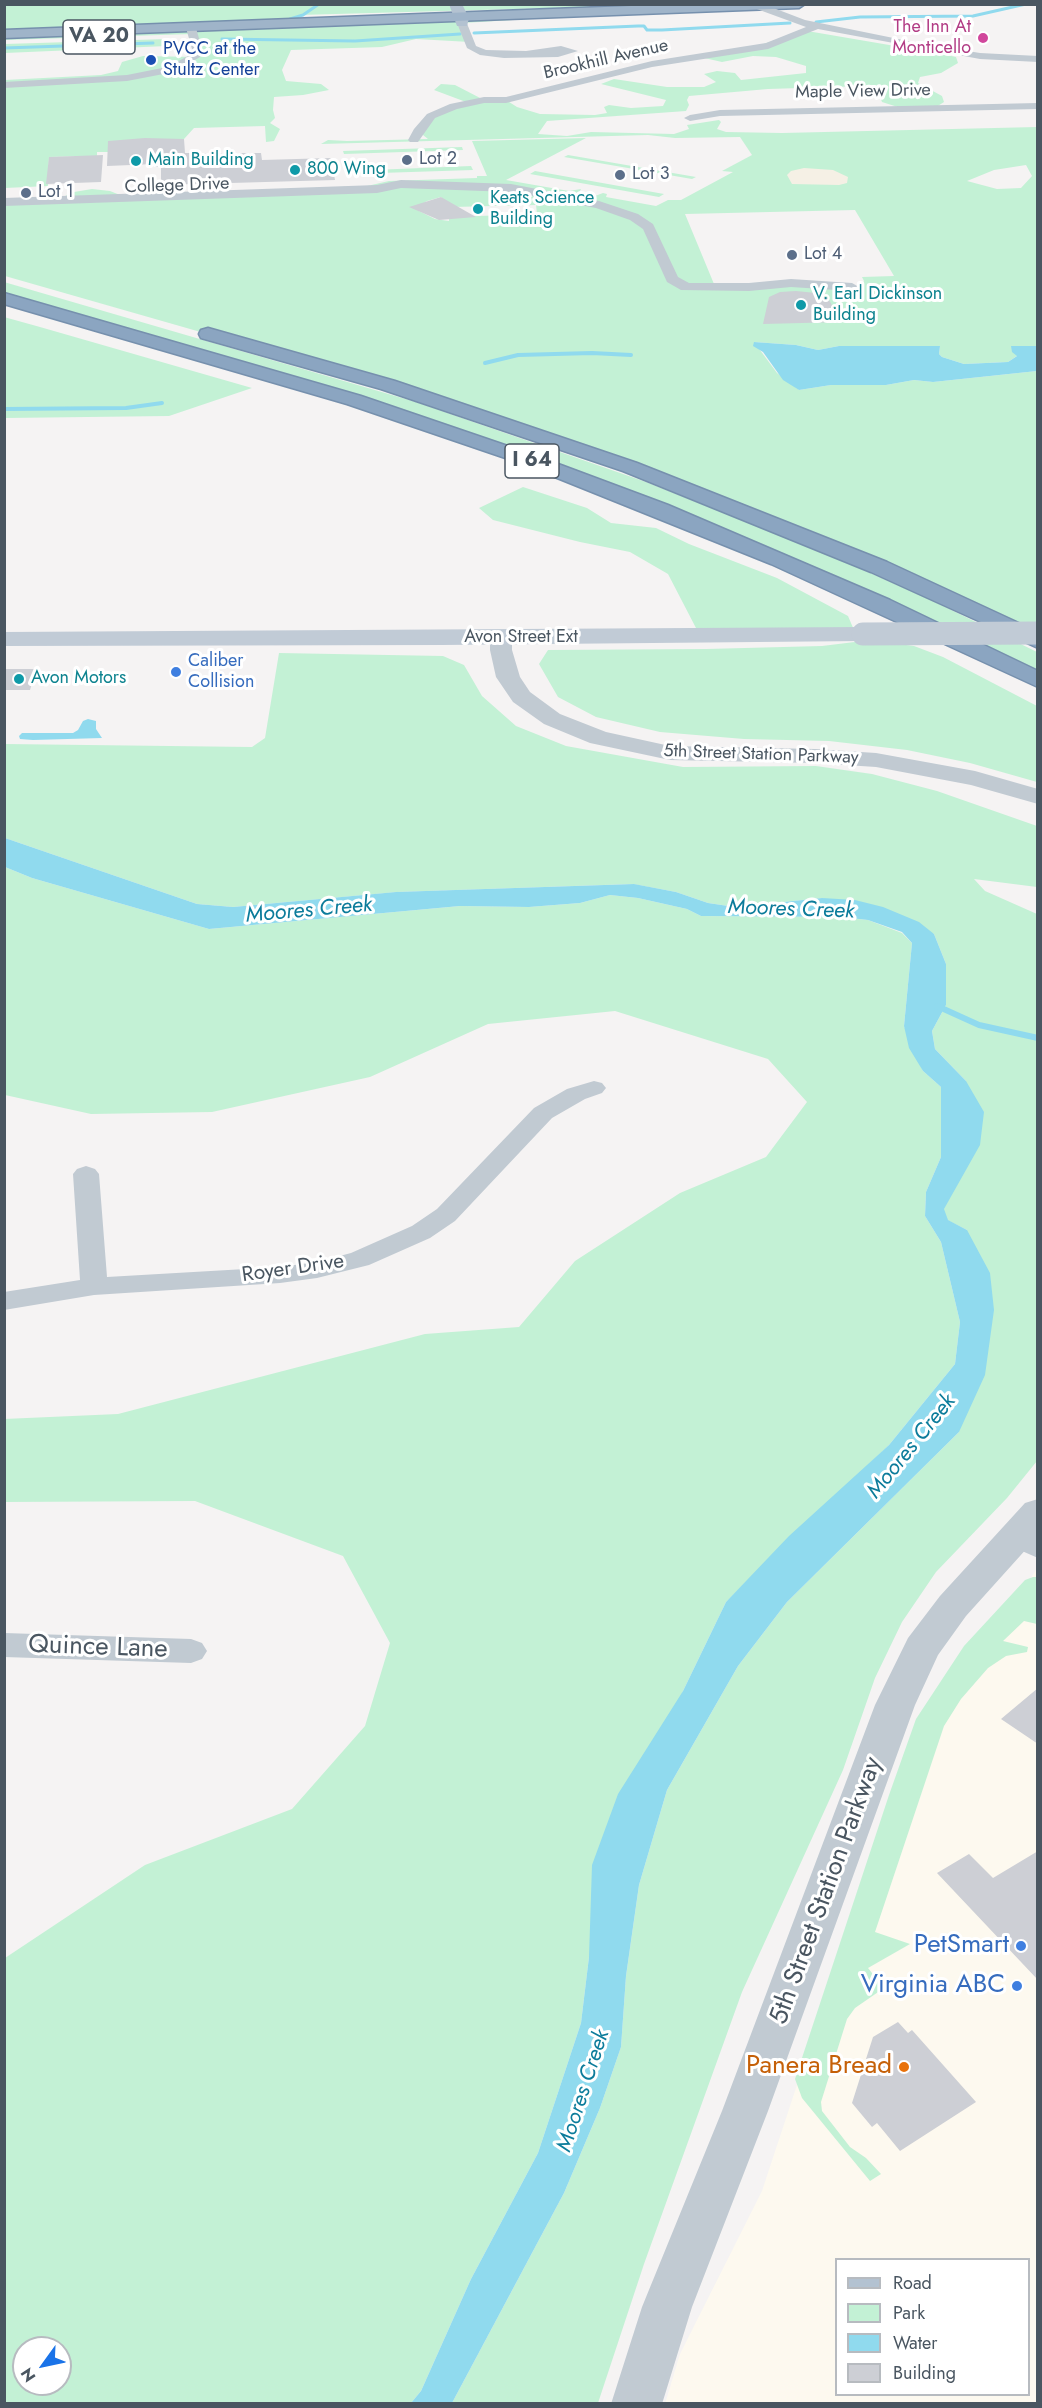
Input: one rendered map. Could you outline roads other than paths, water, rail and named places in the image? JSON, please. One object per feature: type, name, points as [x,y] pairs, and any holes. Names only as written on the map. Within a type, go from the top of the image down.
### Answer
[{"type":"highway","points":[[334,22],[439,17],[451,13],[447,4]]},
{"type":"highway","name":"VA 20","points":[[4,40],[799,4]]},
{"type":"highway","name":"VA 20","points":[[4,34],[192,31],[334,22],[462,21]]},
{"type":"highway","name":"I 64","points":[[4,298],[354,400],[527,459],[670,513],[779,559],[882,605],[1038,680]]},
{"type":"highway","name":"I 64","points":[[186,328],[388,385],[630,467],[869,563],[1038,641]]},
{"type":"main road","points":[[455,4],[462,21]]},
{"type":"main road","name":"Avon Street Ext","points":[[4,639],[501,638],[1038,633]]},
{"type":"street","points":[[758,6],[782,17],[817,26],[944,51],[1038,59]]},
{"type":"street","points":[[462,21],[475,50],[497,55],[523,55]]},
{"type":"street","name":"Brookhill Avenue","points":[[414,140],[418,131],[431,116],[454,106],[484,100],[506,100],[658,63],[768,46],[817,26]]},
{"type":"street","points":[[4,85],[127,78],[162,72],[184,64],[195,57],[197,49],[192,31]]},
{"type":"street","name":"Maple View Drive","points":[[690,118],[720,113],[1038,106]]},
{"type":"street","name":"College Drive","points":[[4,210],[385,191],[403,196],[418,189],[474,189],[540,193],[610,207],[641,221],[648,227],[672,279],[686,287],[749,287],[791,283],[852,287]]},
{"type":"street","name":"College Drive","points":[[4,202],[260,197]]},
{"type":"street","name":"5th Street Station Parkway","points":[[501,638],[505,667],[513,687],[521,697],[552,719],[599,738],[670,753],[815,756],[886,762],[975,778],[1038,797]]},
{"type":"street","name":"Royer Drive","points":[[4,1301],[94,1286],[280,1275],[336,1265],[392,1247],[421,1232],[455,1207],[543,1113],[576,1094],[594,1088]]},
{"type":"street","points":[[86,1174],[94,1286]]},
{"type":"street","name":"5th Street Station Parkway","points":[[636,2403],[667,2307],[745,2111],[895,1705],[922,1648],[953,1606],[1031,1532]]},
{"type":"street","name":"Quince Lane","points":[[4,1644],[191,1652]]},
{"type":"water","points":[[754,342],[796,345],[818,350],[839,346],[940,346],[939,354],[942,357],[964,364],[1008,362],[1017,356],[1012,352],[1011,346],[1037,346],[1037,371],[933,382],[914,380],[886,385],[831,385],[799,390],[783,380],[763,352],[753,346]]},
{"type":"water","points":[[88,719],[96,721],[96,729],[102,738],[33,740],[20,739],[19,736],[22,733],[73,733],[78,730],[83,721]]},
{"type":"water","name":"Moores Creek","points":[[5,838],[197,904],[233,907],[396,892],[634,884],[676,892],[708,903],[735,907],[822,898],[855,900],[883,907],[919,922],[934,934],[946,964],[946,1005],[932,1031],[935,1049],[966,1081],[984,1112],[980,1145],[944,1209],[948,1220],[967,1230],[990,1273],[994,1310],[985,1375],[959,1432],[787,1602],[738,1666],[667,1790],[639,1885],[626,1976],[621,2047],[600,2108],[564,2193],[452,2403],[411,2403],[421,2391],[471,2279],[538,2153],[581,2023],[589,1957],[592,1865],[618,1794],[683,1691],[726,1602],[789,1536],[889,1445],[955,1364],[960,1322],[941,1242],[925,1216],[926,1192],[941,1157],[941,1087],[923,1071],[909,1048],[904,1026],[912,943],[902,932],[868,920],[841,917],[701,916],[687,909],[638,898],[610,895],[580,903],[529,907],[460,906],[209,929],[32,878],[5,867]]},
{"type":"waterway","points":[[291,22],[290,19],[303,15],[319,4]]},
{"type":"waterway","points":[[816,22],[860,17],[973,16],[1026,4]]},
{"type":"waterway","points":[[474,33],[638,26],[644,26],[647,30],[662,30],[790,23]]},
{"type":"waterway","points":[[222,39],[355,41],[460,34]]},
{"type":"waterway","points":[[4,48],[153,43]]},
{"type":"waterway","points":[[485,363],[518,355],[592,353],[631,355]]},
{"type":"waterway","points":[[4,409],[126,408],[162,403]]},
{"type":"waterway","points":[[937,1006],[979,1025],[1038,1038]]},
{"type":"place","name":"The Inn At Monticello","points":[[983,38]]},
{"type":"place","name":"PVCC at the Stultz Center","points":[[151,60]]},
{"type":"place","name":"Lot 2","points":[[407,160]]},
{"type":"place","name":"Main Building","points":[[136,161]]},
{"type":"place","name":"800 Wing","points":[[295,170]]},
{"type":"place","name":"Lot 3","points":[[620,175]]},
{"type":"place","name":"Lot 1","points":[[26,193]]},
{"type":"place","name":"Keats Science Building","points":[[478,209]]},
{"type":"place","name":"Lot 4","points":[[792,255]]},
{"type":"place","name":"V. Earl Dickinson Building","points":[[801,305]]},
{"type":"place","name":"Caliber Collision","points":[[176,672]]},
{"type":"place","name":"Avon Motors","points":[[19,679]]},
{"type":"place","name":"PetSmart","points":[[1021,1946]]},
{"type":"place","name":"Virginia ABC","points":[[1017,1986]]},
{"type":"place","name":"Panera Bread","points":[[904,2067]]}]
